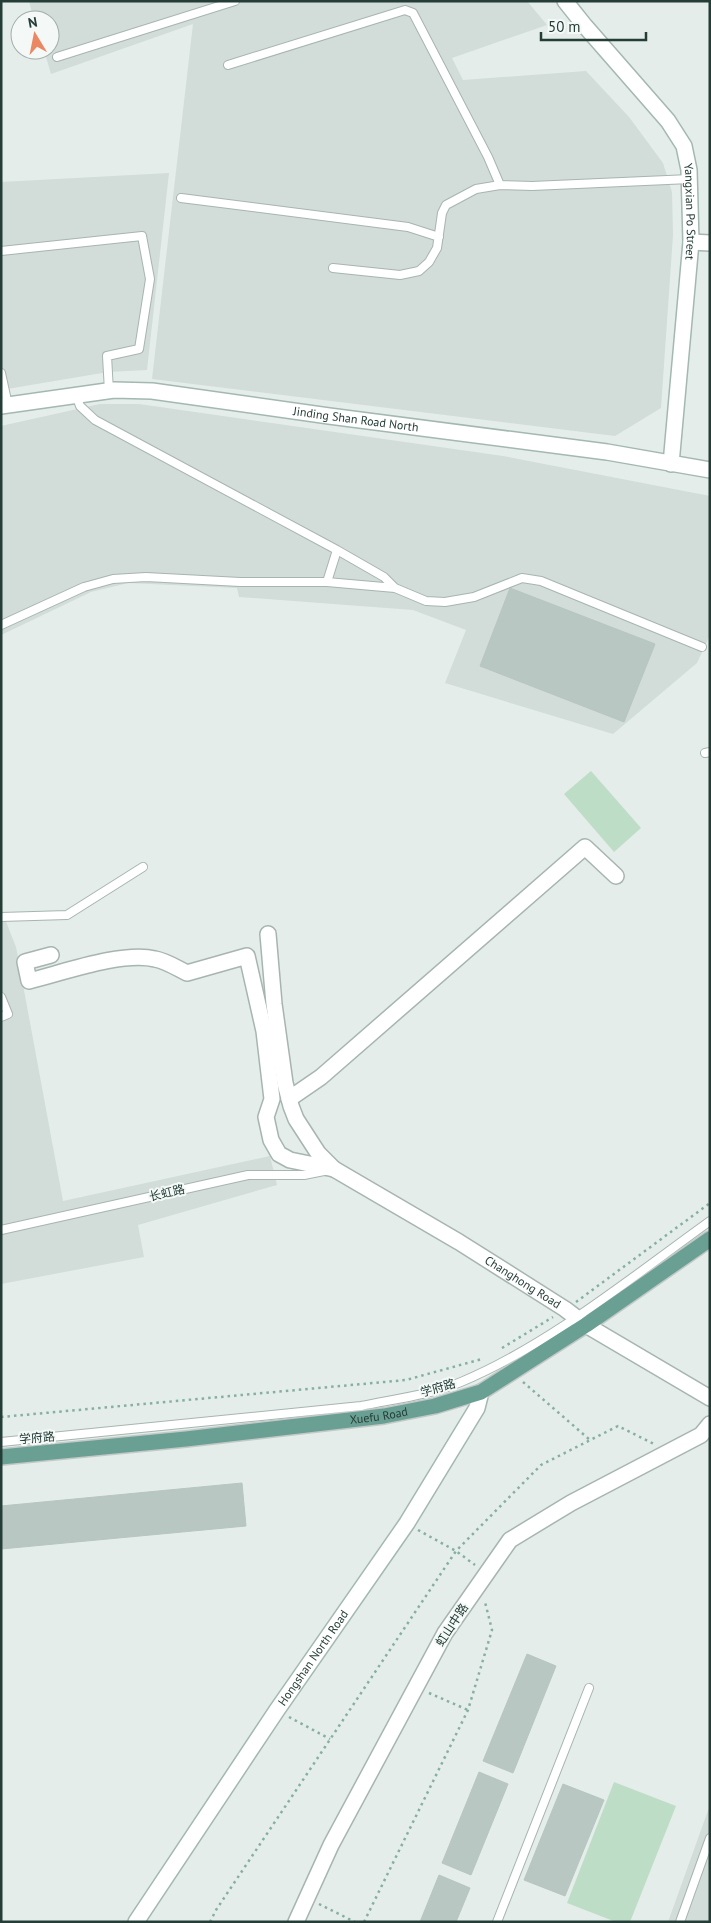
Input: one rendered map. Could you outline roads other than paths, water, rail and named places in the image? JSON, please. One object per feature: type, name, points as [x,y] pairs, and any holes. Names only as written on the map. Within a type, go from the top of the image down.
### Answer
[{"type":"main road","name":"Xuefu Road","points":[[1,1457],[196,1438],[384,1416],[435,1406],[481,1392],[575,1317],[710,1239]]},
{"type":"street","name":"Yangxian Po Street","points":[[566,1],[585,26],[668,121],[684,146],[690,170],[691,242],[671,464]]},
{"type":"street","points":[[691,242],[710,243]]},
{"type":"street","name":"Jinding Shan Road North","points":[[4,406],[109,390],[152,391],[607,452],[710,470]]},
{"type":"street","points":[[289,1099],[321,1077],[586,847],[616,876]]},
{"type":"street","points":[[268,934],[274,1004],[289,1099],[296,1120],[318,1153],[334,1169]]},
{"type":"street","points":[[51,955],[25,962],[29,981],[112,960],[140,957],[156,959],[187,973],[247,956],[265,1040],[272,1099],[266,1117],[270,1140],[279,1154],[290,1160],[334,1169]]},
{"type":"street","name":"Changhong Road","points":[[334,1169],[459,1242],[575,1317],[710,1398]]},
{"type":"street","name":"Hongshan North Road","points":[[142,1919],[277,1710],[407,1523],[477,1408],[481,1392]]},
{"type":"street","name":"虹山中路","points":[[296,1922],[331,1845],[445,1633],[510,1540],[571,1502],[701,1435],[710,1424]]},
{"type":"lane","points":[[60,56],[235,1]]},
{"type":"lane","points":[[228,65],[405,10],[413,12],[488,156],[500,185]]},
{"type":"lane","points":[[333,268],[400,275],[419,270],[429,262],[437,248],[442,213],[446,205],[476,189],[500,185],[532,186],[690,179]]},
{"type":"lane","points":[[181,198],[408,227],[439,237]]},
{"type":"lane","points":[[1,251],[142,236],[150,279],[142,317],[142,334],[139,349],[107,356],[109,390]]},
{"type":"lane","points":[[1,373],[4,406]]},
{"type":"lane","points":[[76,395],[80,406],[96,420],[337,550],[384,577],[395,588]]},
{"type":"lane","points":[[327,582],[337,550]]},
{"type":"lane","points":[[1,625],[84,587],[113,579],[146,577],[240,582],[327,582],[395,588],[426,601],[445,602],[474,597],[522,578],[541,581],[702,647]]},
{"type":"lane","points":[[1,917],[67,914],[143,867]]},
{"type":"lane","points":[[1,997],[8,1014],[1,1017]]},
{"type":"lane","name":"长虹路","points":[[1,1230],[248,1175],[304,1175],[334,1169]]},
{"type":"lane","name":"学府路","points":[[1,1442],[361,1406],[459,1383],[531,1346],[710,1221]]},
{"type":"lane","points":[[497,1922],[589,1688]]},
{"type":"lane","points":[[680,1922],[710,1838]]}]
